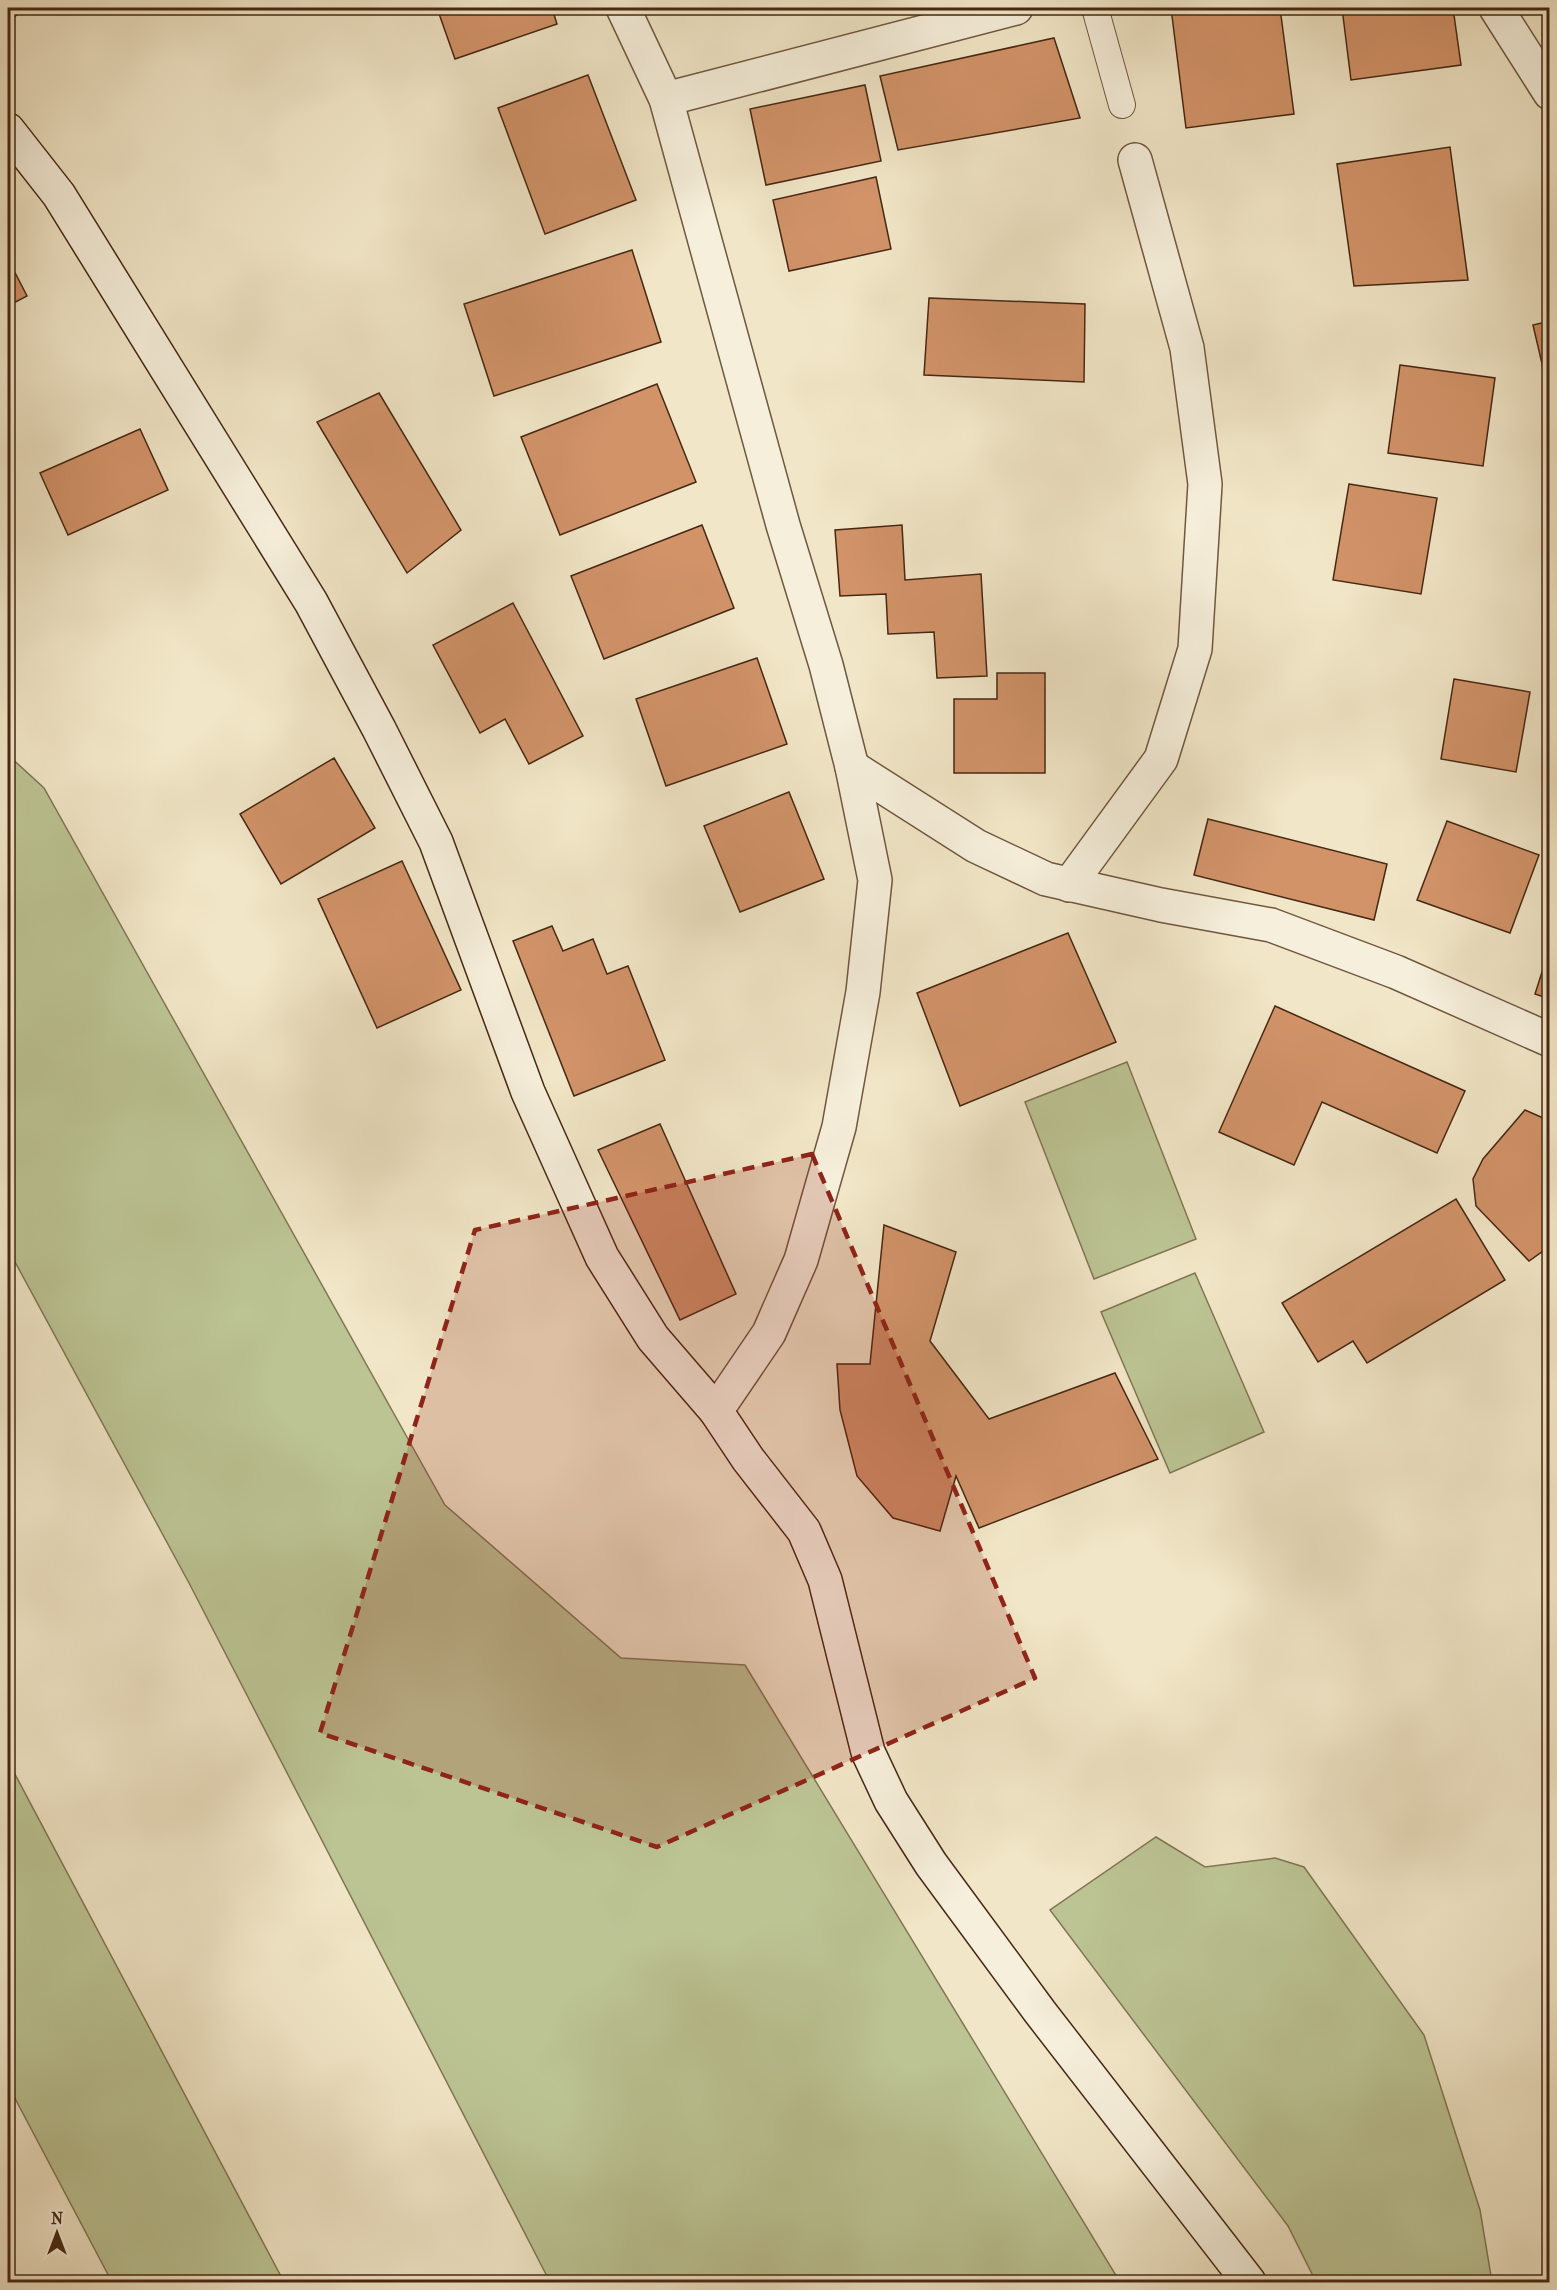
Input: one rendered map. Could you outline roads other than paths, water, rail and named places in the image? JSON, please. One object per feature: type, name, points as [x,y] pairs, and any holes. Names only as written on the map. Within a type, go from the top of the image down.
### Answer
[{"type":"street","points":[[622,8],[666,99],[783,525],[826,665],[852,767],[875,880],[863,992],[839,1127],[801,1260],[770,1333],[716,1411]]},
{"type":"street","points":[[666,99],[1016,8]]},
{"type":"street","points":[[1496,8],[1550,93]]},
{"type":"street","points":[[8,130],[59,195],[311,602],[380,729],[436,842],[528,1092],[602,1257],[653,1338],[716,1411],[748,1459],[804,1531],[825,1580],[868,1752],[891,1801],[930,1864],[1040,2012],[1250,2283]]},
{"type":"street","points":[[1069,885],[1161,759],[1195,649],[1204,483],[1187,348],[1135,160]]},
{"type":"street","points":[[852,767],[976,846],[1046,879],[1270,925],[1396,972],[1550,1040]]},
{"type":"lane","points":[[1095,8],[1122,105]]}]
